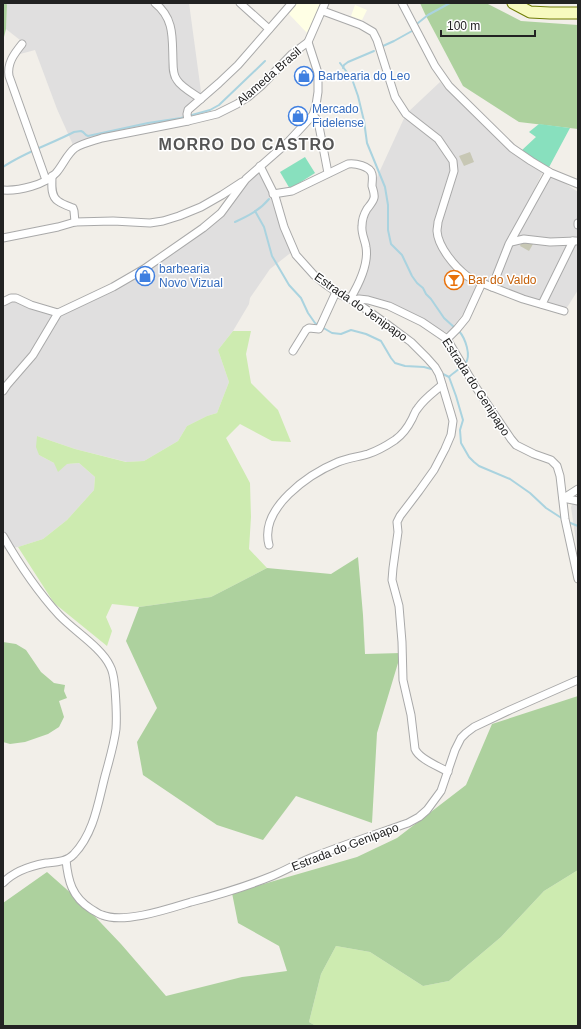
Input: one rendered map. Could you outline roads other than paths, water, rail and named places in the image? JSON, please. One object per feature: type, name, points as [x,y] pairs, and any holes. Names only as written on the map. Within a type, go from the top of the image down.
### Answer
[{"type":"main road","points":[[513,3],[530,12],[578,13]]},
{"type":"street","points":[[155,3],[164,11],[169,21],[172,34],[174,75],[178,81],[201,99]]},
{"type":"street","points":[[240,3],[269,29]]},
{"type":"street","points":[[188,121],[188,110],[238,65],[292,3]]},
{"type":"street","name":"Alameda Brasil","points":[[49,178],[71,151],[88,142],[217,114],[237,104],[261,86],[292,54],[308,42],[325,3]]},
{"type":"street","points":[[402,3],[435,66],[449,86],[512,148],[549,172],[578,184]]},
{"type":"street","points":[[322,11],[361,25],[373,32],[377,40],[395,97],[399,104],[406,114],[438,139],[453,161],[454,171],[438,222],[437,230],[438,237],[445,252],[453,262],[468,276],[482,283],[523,299],[564,311]]},
{"type":"street","points":[[3,238],[76,222],[100,221],[150,223],[163,221],[179,216],[208,203],[246,179],[288,142],[313,115],[318,92],[318,73],[308,42]]},
{"type":"street","points":[[22,44],[13,56],[10,63],[8,69],[9,76],[49,178],[54,198],[73,208],[76,222]]},
{"type":"street","points":[[313,115],[318,121],[328,172]]},
{"type":"street","points":[[274,194],[292,191],[328,172],[352,163],[368,169],[372,174],[374,198],[366,212],[362,228],[366,247],[366,262],[364,271],[352,300]]},
{"type":"street","name":"Estrada do Jenipapo","points":[[260,166],[274,194],[284,226],[296,255],[319,280],[336,292],[352,300],[388,325],[436,367],[451,414],[453,421],[451,435],[445,449],[434,470],[400,516],[398,521],[398,532],[392,568],[392,580],[399,606],[402,635],[403,680],[411,715],[415,749],[421,757],[448,772]]},
{"type":"street","points":[[492,287],[511,242],[549,172]]},
{"type":"street","points":[[3,190],[15,190],[49,178]]},
{"type":"street","points":[[3,391],[33,355],[58,313],[113,287],[144,269],[203,228],[221,213],[246,179]]},
{"type":"street","points":[[511,242],[524,239],[550,242],[576,242],[542,304]]},
{"type":"street","points":[[447,339],[466,318],[482,283]]},
{"type":"street","points":[[292,351],[306,330],[309,328],[320,328],[336,292]]},
{"type":"street","points":[[3,302],[11,298],[16,298],[31,305],[58,313]]},
{"type":"street","name":"Estrada do Genipapo","points":[[352,300],[368,300],[389,306],[422,322],[447,339],[475,386],[516,445],[551,460],[557,466],[564,498],[565,519],[578,580]]},
{"type":"street","points":[[269,544],[267,534],[268,527],[278,507],[288,494],[300,484],[322,470],[338,462],[379,450],[395,440],[402,434],[410,423],[417,409],[442,385]]},
{"type":"street","points":[[564,498],[578,489]]},
{"type":"street","points":[[564,498],[578,501]]},
{"type":"street","points":[[3,536],[16,558],[45,599],[68,624],[101,652],[107,659],[114,676],[117,704],[116,730],[110,759],[91,828],[82,844],[74,855],[66,860],[33,866],[10,876],[3,883]]},
{"type":"street","name":"Estrada do Genipapo","points":[[66,860],[68,878],[79,899],[101,915],[110,917],[122,918],[161,911],[255,883],[274,876],[314,856],[408,823],[419,817],[441,791],[455,750],[461,738],[466,733],[474,727],[578,680]]},
{"type":"waterway","points":[[418,23],[428,15],[450,3]]},
{"type":"waterway","points":[[383,46],[412,31]]},
{"type":"waterway","points":[[343,68],[348,62],[374,51]]},
{"type":"waterway","points":[[3,167],[20,157],[74,132],[81,131],[88,136],[148,123],[181,118],[210,110],[219,105],[265,61]]},
{"type":"waterway","points":[[340,63],[352,79],[364,121],[367,143],[385,187],[388,205],[388,230],[391,244],[402,255],[417,283],[423,288],[444,318],[455,328]]},
{"type":"waterway","points":[[235,222],[258,210],[269,199]]},
{"type":"waterway","points":[[255,211],[264,227],[272,256],[289,285],[301,298],[308,313],[315,323],[332,333],[341,334],[351,330],[366,334],[381,341],[395,363],[405,366],[424,367],[435,370]]},
{"type":"waterway","points":[[449,377],[467,361],[467,347],[459,331]]},
{"type":"waterway","points":[[441,373],[449,377],[456,396],[463,420],[460,430],[461,443],[469,457],[479,466],[510,479],[530,493],[546,508],[563,519]]},
{"type":"waterway","points":[[568,522],[578,526]]},
{"type":"place","name":"Barbearia do Leo","points":[[304,76]]},
{"type":"place","name":"Mercado Fidelense","points":[[298,116]]},
{"type":"place","name":"barbearia Novo Vizual","points":[[145,276]]},
{"type":"place","name":"Bar do Valdo","points":[[454,280]]},
{"type":"district","name":"MORRO DO CASTRO","points":[[247,144]]}]
